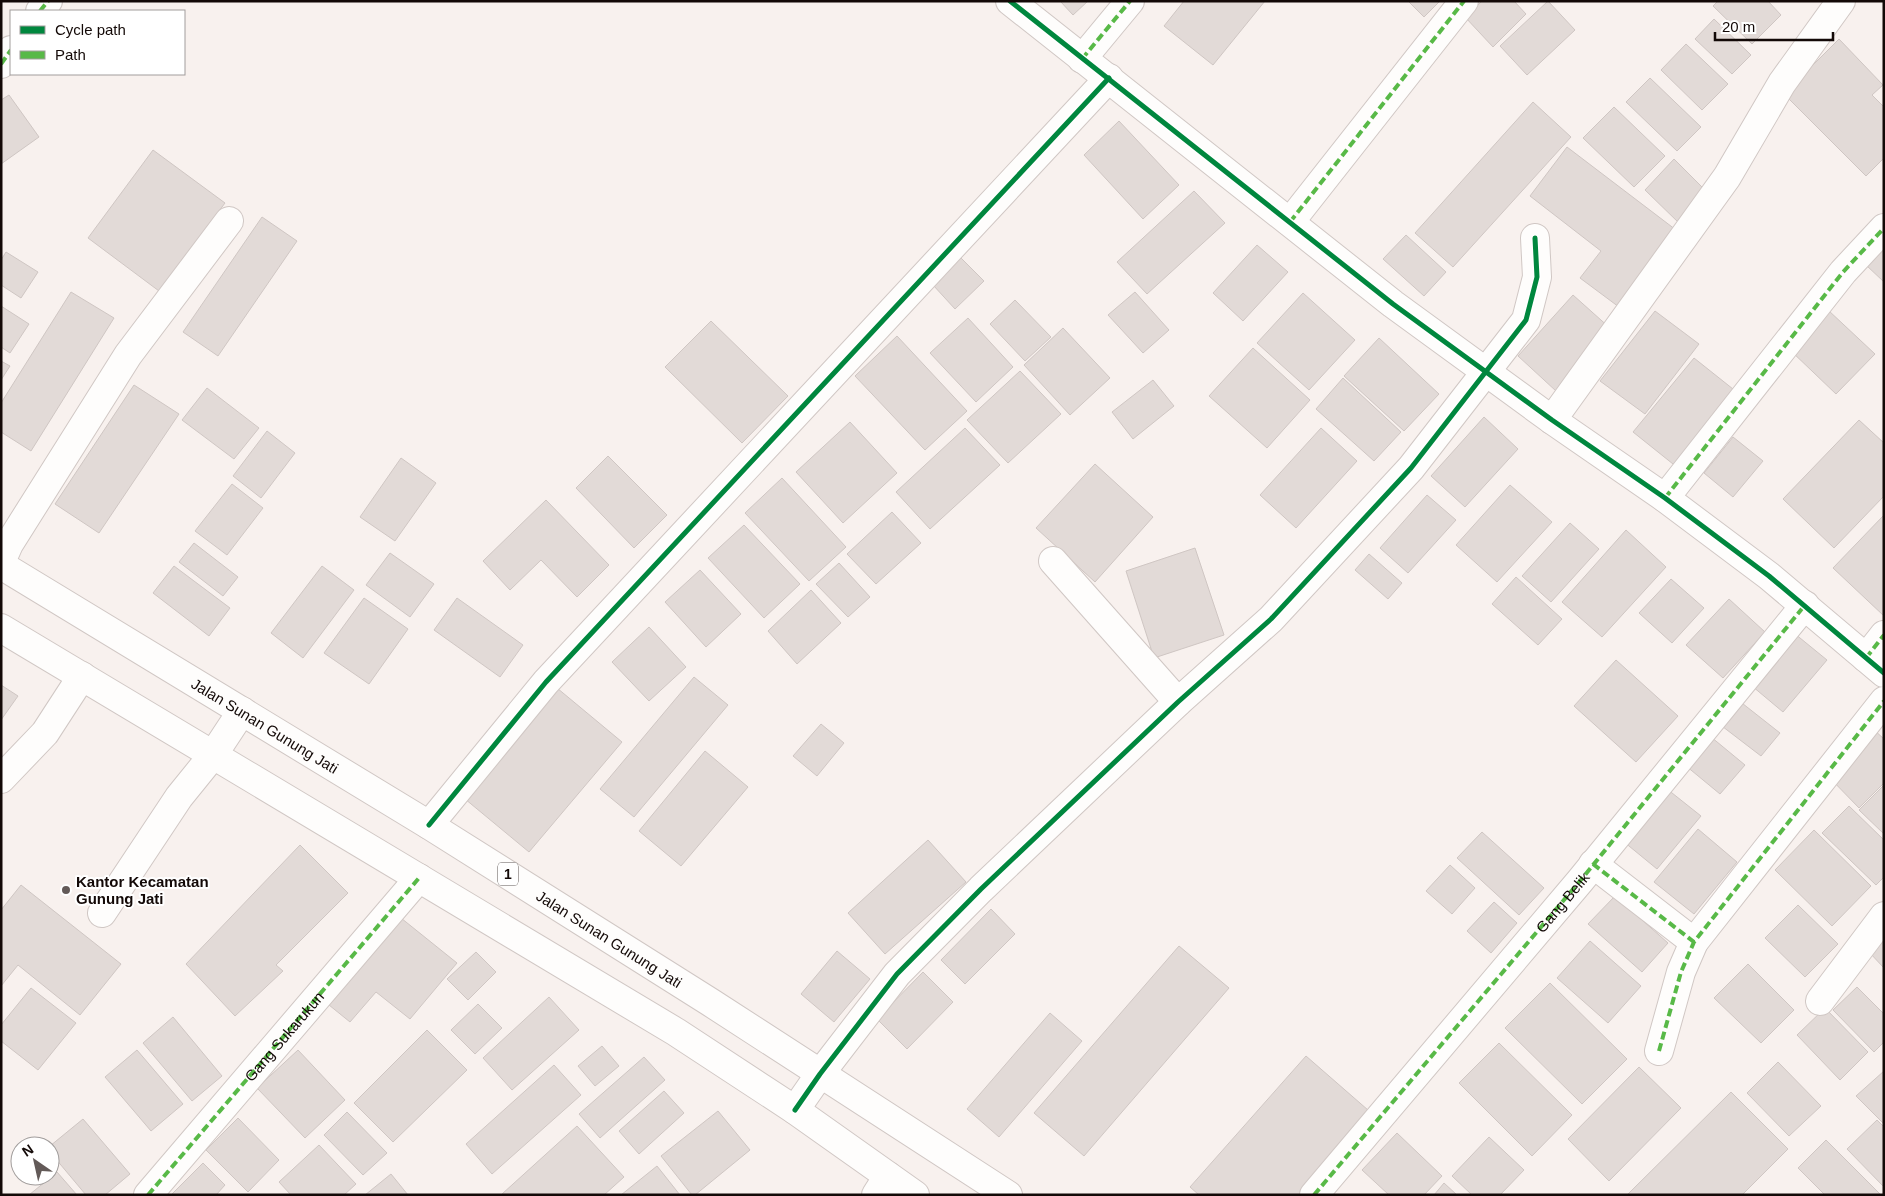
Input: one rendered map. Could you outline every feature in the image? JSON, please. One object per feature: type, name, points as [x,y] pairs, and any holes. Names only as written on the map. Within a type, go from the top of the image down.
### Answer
[{"type":"main road","points":[[1010,1],[1393,304],[1552,420],[1665,498],[1805,605],[1875,666],[1884,635]]},
{"type":"main road","points":[[1082,59],[1130,1]]},
{"type":"main road","points":[[1290,222],[1464,1]]},
{"type":"main road","points":[[1552,420],[1727,177],[1782,83],[1841,1]]},
{"type":"main road","points":[[1,64],[10,51]]},
{"type":"main road","points":[[429,825],[546,682],[1109,78]]},
{"type":"main road","points":[[1,563],[9,544],[128,355],[229,222]]},
{"type":"main road","points":[[1665,498],[1843,272],[1884,228]]},
{"type":"main road","points":[[795,1110],[820,1074],[904,967],[980,889],[1178,702],[1271,619],[1411,468],[1526,320],[1537,277],[1535,238]]},
{"type":"main road","points":[[1053,561],[1178,702]]},
{"type":"main road","name":"Jalan Sunan Gunung Jati","points":[[1,563],[429,825],[710,1002],[1008,1195]]},
{"type":"main road","name":"Gang Belik","points":[[1314,1195],[1593,864],[1805,605]]},
{"type":"main road","points":[[1,628],[676,1032],[795,1110],[882,1186],[915,1195]]},
{"type":"main road","points":[[1,779],[45,733],[82,676]]},
{"type":"main road","points":[[1659,1051],[1681,972],[1694,942],[1884,701]]},
{"type":"main road","points":[[102,913],[179,797],[213,755],[242,711]]},
{"type":"main road","points":[[1593,864],[1694,942]]},
{"type":"main road","name":"Gang Sukarukun","points":[[148,1195],[419,878]]},
{"type":"main road","points":[[1820,1001],[1884,916]]},
{"type":"building","points":[[1060,1],[1088,1],[1073,15]]},
{"type":"building","points":[[1184,1],[1265,1],[1213,65],[1164,26]]},
{"type":"building","points":[[1408,1],[1440,1],[1424,17]]},
{"type":"building","points":[[1482,1],[1514,1],[1526,14],[1493,47],[1465,17]]},
{"type":"building","points":[[1548,1],[1575,30],[1527,75],[1500,46]]},
{"type":"building","points":[[1718,1],[1768,1],[1781,15],[1752,44],[1713,6]]},
{"type":"building","points":[[1714,19],[1751,55],[1732,74],[1695,39]]},
{"type":"building","points":[[1839,39],[1883,85],[1872,95],[1884,107],[1884,158],[1866,176],[1784,94]]},
{"type":"building","points":[[1686,44],[1728,84],[1702,110],[1661,70]]},
{"type":"building","points":[[1650,78],[1701,127],[1677,151],[1626,102]]},
{"type":"building","points":[[9,95],[39,137],[1,164],[1,100]]},
{"type":"building","points":[[1533,102],[1571,137],[1453,267],[1415,233]]},
{"type":"building","points":[[1614,107],[1665,156],[1634,187],[1583,138]]},
{"type":"building","points":[[1119,121],[1179,185],[1143,219],[1084,155]]},
{"type":"building","points":[[1567,147],[1680,233],[1623,310],[1580,278],[1601,251],[1530,196]]},
{"type":"building","points":[[153,150],[225,203],[159,291],[88,238]]},
{"type":"building","points":[[1674,159],[1708,193],[1679,223],[1645,190]]},
{"type":"building","points":[[1194,191],[1225,223],[1147,294],[1117,262]]},
{"type":"building","points":[[262,217],[297,241],[218,356],[183,332]]},
{"type":"building","points":[[1406,235],[1446,272],[1424,296],[1383,259]]},
{"type":"building","points":[[1257,245],[1288,272],[1243,321],[1213,293]]},
{"type":"building","points":[[1884,246],[1884,282],[1866,265]]},
{"type":"building","points":[[6,252],[38,272],[21,298],[1,285],[1,260]]},
{"type":"building","points":[[961,258],[984,281],[955,309],[933,285]]},
{"type":"building","points":[[71,292],[114,318],[31,451],[1,432],[1,403]]},
{"type":"building","points":[[1135,292],[1169,330],[1143,353],[1108,315]]},
{"type":"building","points":[[1303,293],[1355,340],[1309,390],[1257,343]]},
{"type":"building","points":[[1573,295],[1611,329],[1556,391],[1518,356]]},
{"type":"building","points":[[1015,300],[1051,337],[1025,361],[990,324]]},
{"type":"building","points":[[1,306],[29,324],[10,353],[1,347]]},
{"type":"building","points":[[1828,310],[1875,354],[1836,394],[1790,350]]},
{"type":"building","points":[[1655,311],[1699,344],[1645,414],[1600,381]]},
{"type":"building","points":[[968,318],[1013,367],[976,402],[930,353]]},
{"type":"building","points":[[711,321],[788,396],[742,443],[665,367]]},
{"type":"building","points":[[1063,328],[1110,378],[1070,415],[1024,365]]},
{"type":"building","points":[[897,336],[967,411],[925,450],[855,376]]},
{"type":"building","points":[[1379,338],[1439,394],[1404,431],[1344,376]]},
{"type":"building","points":[[1253,348],[1310,400],[1267,448],[1209,396]]},
{"type":"building","points":[[1694,358],[1738,393],[1678,468],[1633,432]]},
{"type":"building","points":[[1,361],[10,366],[1,380]]},
{"type":"building","points":[[1020,371],[1061,414],[1008,463],[967,420]]},
{"type":"building","points":[[1343,378],[1401,432],[1374,461],[1316,409]]},
{"type":"building","points":[[1153,380],[1174,406],[1133,439],[1112,412]]},
{"type":"building","points":[[134,385],[179,414],[99,533],[55,504]]},
{"type":"building","points":[[207,388],[259,428],[234,459],[182,420]]},
{"type":"building","points":[[1484,417],[1518,449],[1465,507],[1431,476]]},
{"type":"building","points":[[1859,420],[1884,443],[1884,496],[1834,548],[1783,499]]},
{"type":"building","points":[[850,422],[897,473],[843,523],[796,472]]},
{"type":"building","points":[[965,428],[1000,465],[930,529],[896,492]]},
{"type":"building","points":[[1321,428],[1357,461],[1296,528],[1260,495]]},
{"type":"building","points":[[267,431],[295,453],[261,498],[233,476]]},
{"type":"building","points":[[1733,437],[1763,461],[1733,497],[1704,473]]},
{"type":"building","points":[[608,456],[667,515],[634,548],[576,488]]},
{"type":"building","points":[[401,458],[436,483],[395,541],[360,517]]},
{"type":"building","points":[[1095,464],[1153,517],[1095,582],[1036,528]]},
{"type":"building","points":[[782,478],[846,547],[809,581],[745,513]]},
{"type":"building","points":[[232,484],[263,508],[227,555],[195,531]]},
{"type":"building","points":[[1510,485],[1552,522],[1497,582],[1456,545]]},
{"type":"building","points":[[1427,495],[1456,520],[1408,573],[1380,548]]},
{"type":"building","points":[[546,500],[609,565],[577,597],[541,560],[510,590],[483,561]]},
{"type":"building","points":[[892,512],[921,543],[876,584],[847,554]]},
{"type":"building","points":[[1884,515],[1884,616],[1833,568]]},
{"type":"building","points":[[1570,523],[1599,549],[1551,602],[1522,576]]},
{"type":"building","points":[[744,525],[800,584],[764,618],[708,558]]},
{"type":"building","points":[[1626,530],[1666,567],[1602,637],[1562,602]]},
{"type":"building","points":[[194,543],[238,577],[223,596],[179,562]]},
{"type":"building","points":[[1195,548],[1224,635],[1154,658],[1126,571]]},
{"type":"building","points":[[390,553],[434,584],[410,617],[366,585]]},
{"type":"building","points":[[1369,554],[1402,583],[1388,599],[1355,570]]},
{"type":"building","points":[[839,563],[870,597],[848,617],[816,584]]},
{"type":"building","points":[[174,566],[230,608],[209,636],[153,593]]},
{"type":"building","points":[[322,566],[354,590],[303,658],[271,633]]},
{"type":"building","points":[[700,570],[741,614],[706,647],[665,602]]},
{"type":"building","points":[[1516,577],[1562,619],[1538,645],[1492,604]]},
{"type":"building","points":[[1671,579],[1704,608],[1672,643],[1639,613]]},
{"type":"building","points":[[811,590],[841,623],[797,664],[768,631]]},
{"type":"building","points":[[364,598],[408,629],[369,684],[324,653]]},
{"type":"building","points":[[457,598],[523,645],[500,677],[434,630]]},
{"type":"building","points":[[1729,599],[1765,632],[1723,678],[1686,645]]},
{"type":"building","points":[[649,627],[686,667],[649,701],[612,662]]},
{"type":"building","points":[[1789,629],[1827,660],[1783,712],[1746,681]]},
{"type":"building","points":[[1616,660],[1678,716],[1636,762],[1574,706]]},
{"type":"building","points":[[694,677],[728,705],[634,817],[600,789]]},
{"type":"building","points":[[551,683],[622,742],[529,852],[459,794]]},
{"type":"building","points":[[1,685],[18,696],[1,720]]},
{"type":"building","points":[[1733,696],[1780,733],[1761,756],[1714,720]]},
{"type":"building","points":[[821,724],[844,743],[817,776],[793,756]]},
{"type":"building","points":[[1873,729],[1884,739],[1884,783],[1859,808],[1827,775]]},
{"type":"building","points":[[1705,732],[1745,765],[1720,794],[1680,761]]},
{"type":"building","points":[[705,751],[748,787],[681,866],[639,831]]},
{"type":"building","points":[[1662,785],[1701,816],[1657,869],[1618,837]]},
{"type":"building","points":[[1884,785],[1884,834],[1859,810]]},
{"type":"building","points":[[1849,806],[1884,840],[1884,877],[1876,885],[1822,833]]},
{"type":"building","points":[[1698,829],[1737,862],[1694,914],[1654,882]]},
{"type":"building","points":[[1814,830],[1871,886],[1832,926],[1775,870]]},
{"type":"building","points":[[1482,832],[1544,888],[1519,915],[1457,858]]},
{"type":"building","points":[[928,840],[966,882],[885,954],[848,913]]},
{"type":"building","points":[[300,845],[348,893],[276,965],[283,971],[235,1016],[186,964]]},
{"type":"building","points":[[1450,865],[1475,888],[1452,914],[1426,891]]},
{"type":"building","points":[[21,885],[121,964],[80,1015],[18,965],[1,986],[1,910]]},
{"type":"building","points":[[1615,896],[1668,943],[1642,972],[1588,924]]},
{"type":"building","points":[[1494,902],[1517,923],[1491,953],[1467,931]]},
{"type":"building","points":[[1798,905],[1838,944],[1805,977],[1765,938]]},
{"type":"building","points":[[991,909],[1015,934],[965,984],[941,960]]},
{"type":"building","points":[[401,918],[457,963],[410,1019],[376,992],[350,1022],[329,1005]]},
{"type":"building","points":[[1884,940],[1884,968],[1869,952]]},
{"type":"building","points":[[1590,941],[1641,986],[1608,1023],[1557,978]]},
{"type":"building","points":[[1179,946],[1229,988],[1084,1156],[1034,1113]]},
{"type":"building","points":[[837,951],[870,979],[834,1022],[801,994]]},
{"type":"building","points":[[476,952],[496,972],[468,1000],[447,979]]},
{"type":"building","points":[[1748,964],[1794,1010],[1761,1043],[1714,998]]},
{"type":"building","points":[[923,972],[953,1002],[907,1049],[877,1019]]},
{"type":"building","points":[[1550,983],[1627,1059],[1582,1104],[1505,1028]]},
{"type":"building","points":[[1857,987],[1884,1014],[1884,1042],[1874,1052],[1833,1010]]},
{"type":"building","points":[[31,988],[76,1023],[38,1070],[1,1041],[1,1025]]},
{"type":"building","points":[[549,997],[579,1030],[512,1090],[483,1058]]},
{"type":"building","points":[[478,1004],[502,1028],[475,1054],[451,1030]]},
{"type":"building","points":[[1825,1008],[1868,1052],[1840,1080],[1797,1035]]},
{"type":"building","points":[[1050,1013],[1082,1041],[999,1137],[967,1109]]},
{"type":"building","points":[[173,1017],[222,1076],[192,1101],[143,1043]]},
{"type":"building","points":[[427,1030],[467,1070],[393,1142],[354,1103]]},
{"type":"building","points":[[1499,1043],[1572,1115],[1532,1156],[1459,1083]]},
{"type":"building","points":[[602,1046],[619,1066],[595,1086],[578,1066]]},
{"type":"building","points":[[137,1050],[183,1104],[151,1131],[105,1077]]},
{"type":"building","points":[[298,1050],[345,1100],[305,1138],[257,1088]]},
{"type":"building","points":[[1306,1056],[1376,1117],[1308,1195],[1199,1195],[1190,1187]]},
{"type":"building","points":[[644,1057],[665,1080],[600,1138],[579,1114]]},
{"type":"building","points":[[1778,1062],[1821,1106],[1789,1136],[1747,1093]]},
{"type":"building","points":[[554,1065],[581,1095],[492,1174],[466,1144]]},
{"type":"building","points":[[1639,1067],[1681,1108],[1609,1181],[1568,1139]]},
{"type":"building","points":[[1884,1071],[1884,1124],[1856,1096]]},
{"type":"building","points":[[664,1091],[684,1113],[639,1154],[619,1131]]},
{"type":"building","points":[[1731,1092],[1788,1149],[1742,1195],[1627,1195]]},
{"type":"building","points":[[718,1111],[750,1150],[695,1195],[692,1195],[661,1156]]},
{"type":"building","points":[[347,1112],[387,1153],[363,1175],[324,1135]]},
{"type":"building","points":[[238,1118],[279,1160],[248,1192],[206,1150]]},
{"type":"building","points":[[83,1119],[130,1174],[105,1195],[86,1195],[60,1164],[60,1138]]},
{"type":"building","points":[[1877,1120],[1884,1127],[1884,1187],[1847,1149]]},
{"type":"building","points":[[577,1126],[624,1177],[604,1195],[502,1194]]},
{"type":"building","points":[[1397,1133],[1442,1176],[1424,1195],[1389,1195],[1362,1170]]},
{"type":"building","points":[[1489,1137],[1524,1170],[1500,1195],[1472,1195],[1452,1176]]},
{"type":"building","points":[[1826,1140],[1881,1195],[1825,1195],[1798,1168]]},
{"type":"building","points":[[319,1145],[356,1184],[344,1195],[291,1195],[279,1182]]},
{"type":"building","points":[[203,1163],[225,1185],[216,1195],[171,1195]]},
{"type":"building","points":[[657,1166],[680,1195],[621,1195]]},
{"type":"building","points":[[391,1174],[408,1195],[365,1195]]},
{"type":"building","points":[[60,1175],[77,1195],[29,1195],[40,1186],[60,1186]]},
{"type":"building","points":[[1444,1183],[1457,1195],[1434,1195]]},
{"type":"marked path","points":[[41,10],[48,1]]},
{"type":"marked path","points":[[1082,59],[1130,1]]},
{"type":"marked path","points":[[1290,222],[1464,1]]},
{"type":"marked path","points":[[1,64],[10,51]]},
{"type":"marked path","points":[[1665,498],[1843,272],[1884,228]]},
{"type":"marked path","points":[[1314,1195],[1580,881],[1805,605]]},
{"type":"marked path","points":[[1866,658],[1884,635]]},
{"type":"marked path","points":[[1659,1051],[1681,972],[1694,942],[1884,701]]},
{"type":"marked path","points":[[1593,864],[1694,942]]},
{"type":"marked path","points":[[148,1195],[419,878]]},
{"type":"cycle path","points":[[1010,1],[1393,304],[1552,420],[1665,498],[1769,576],[1884,673]]},
{"type":"cycle path","points":[[429,825],[546,682],[1109,78]]},
{"type":"cycle path","points":[[795,1110],[820,1074],[897,974],[981,889],[1178,702],[1271,619],[1411,468],[1526,320],[1537,277],[1535,238]]},
{"type":"place","name":"Kantor Kecamatan Gunung Jati","points":[[66,890]]}]
